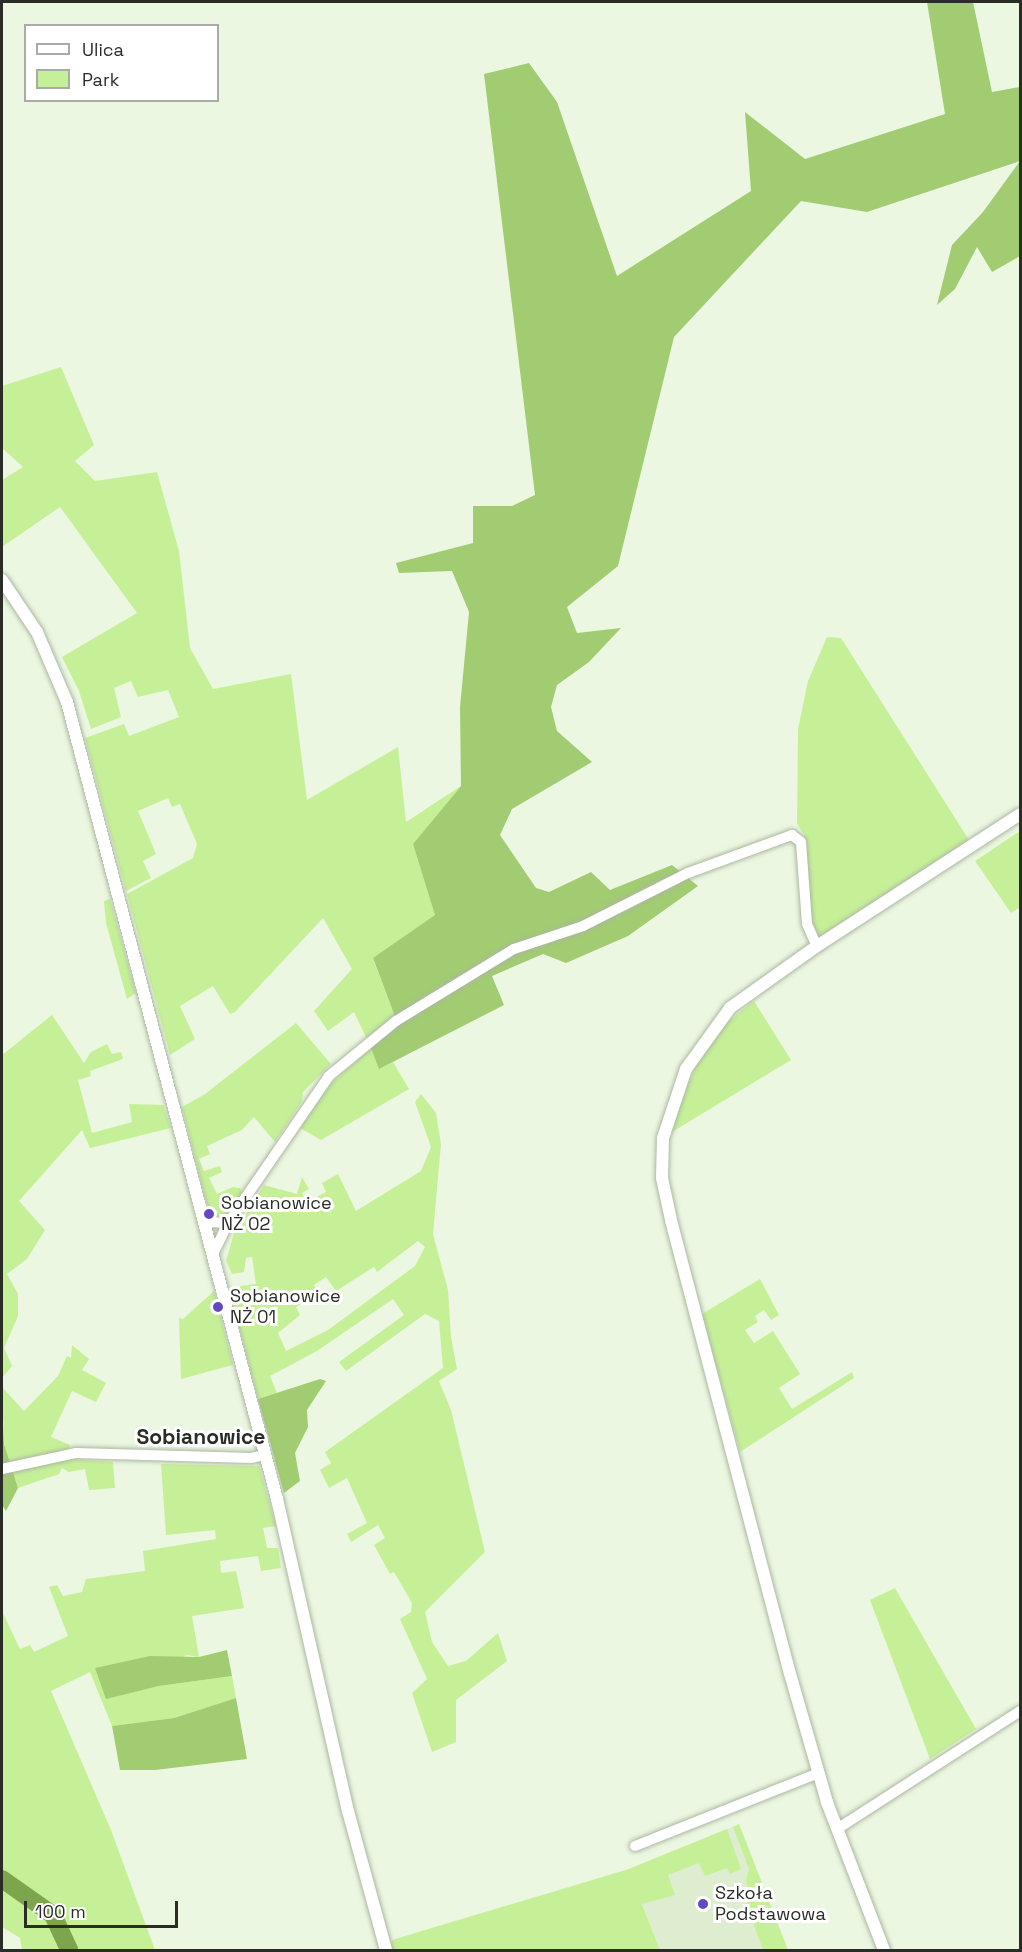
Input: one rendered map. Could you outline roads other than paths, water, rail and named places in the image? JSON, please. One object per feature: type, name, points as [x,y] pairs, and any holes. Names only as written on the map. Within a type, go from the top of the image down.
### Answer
[{"type":"street","points":[[2,580],[37,632],[67,702],[265,1455],[348,1811],[386,1950]]},
{"type":"street","points":[[884,1950],[818,1773],[675,1237],[661,1167],[663,1138],[671,1105],[686,1069],[708,1034],[748,993],[1020,814]]},
{"type":"street","points":[[213,1254],[228,1223],[320,1087],[354,1052],[396,1021],[514,949],[583,926],[688,873],[792,835],[801,842],[806,915],[817,946]]},
{"type":"street","points":[[205,1222],[228,1223]]},
{"type":"street","points":[[2,1469],[76,1453],[251,1458],[265,1455]]},
{"type":"street","points":[[837,1829],[1020,1711]]},
{"type":"street","points":[[635,1846],[818,1773]]},
{"type":"waterway","points":[[2,1879],[53,1915],[69,1950]]},
{"type":"place","name":"Sobianowice NŻ 02","points":[[209,1214]]},
{"type":"place","name":"Sobianowice NŻ 01","points":[[218,1307]]},
{"type":"place","name":"Szkoła Podstawowa","points":[[703,1904]]},
{"type":"district","name":"Sobianowice","points":[[201,1437]]}]
